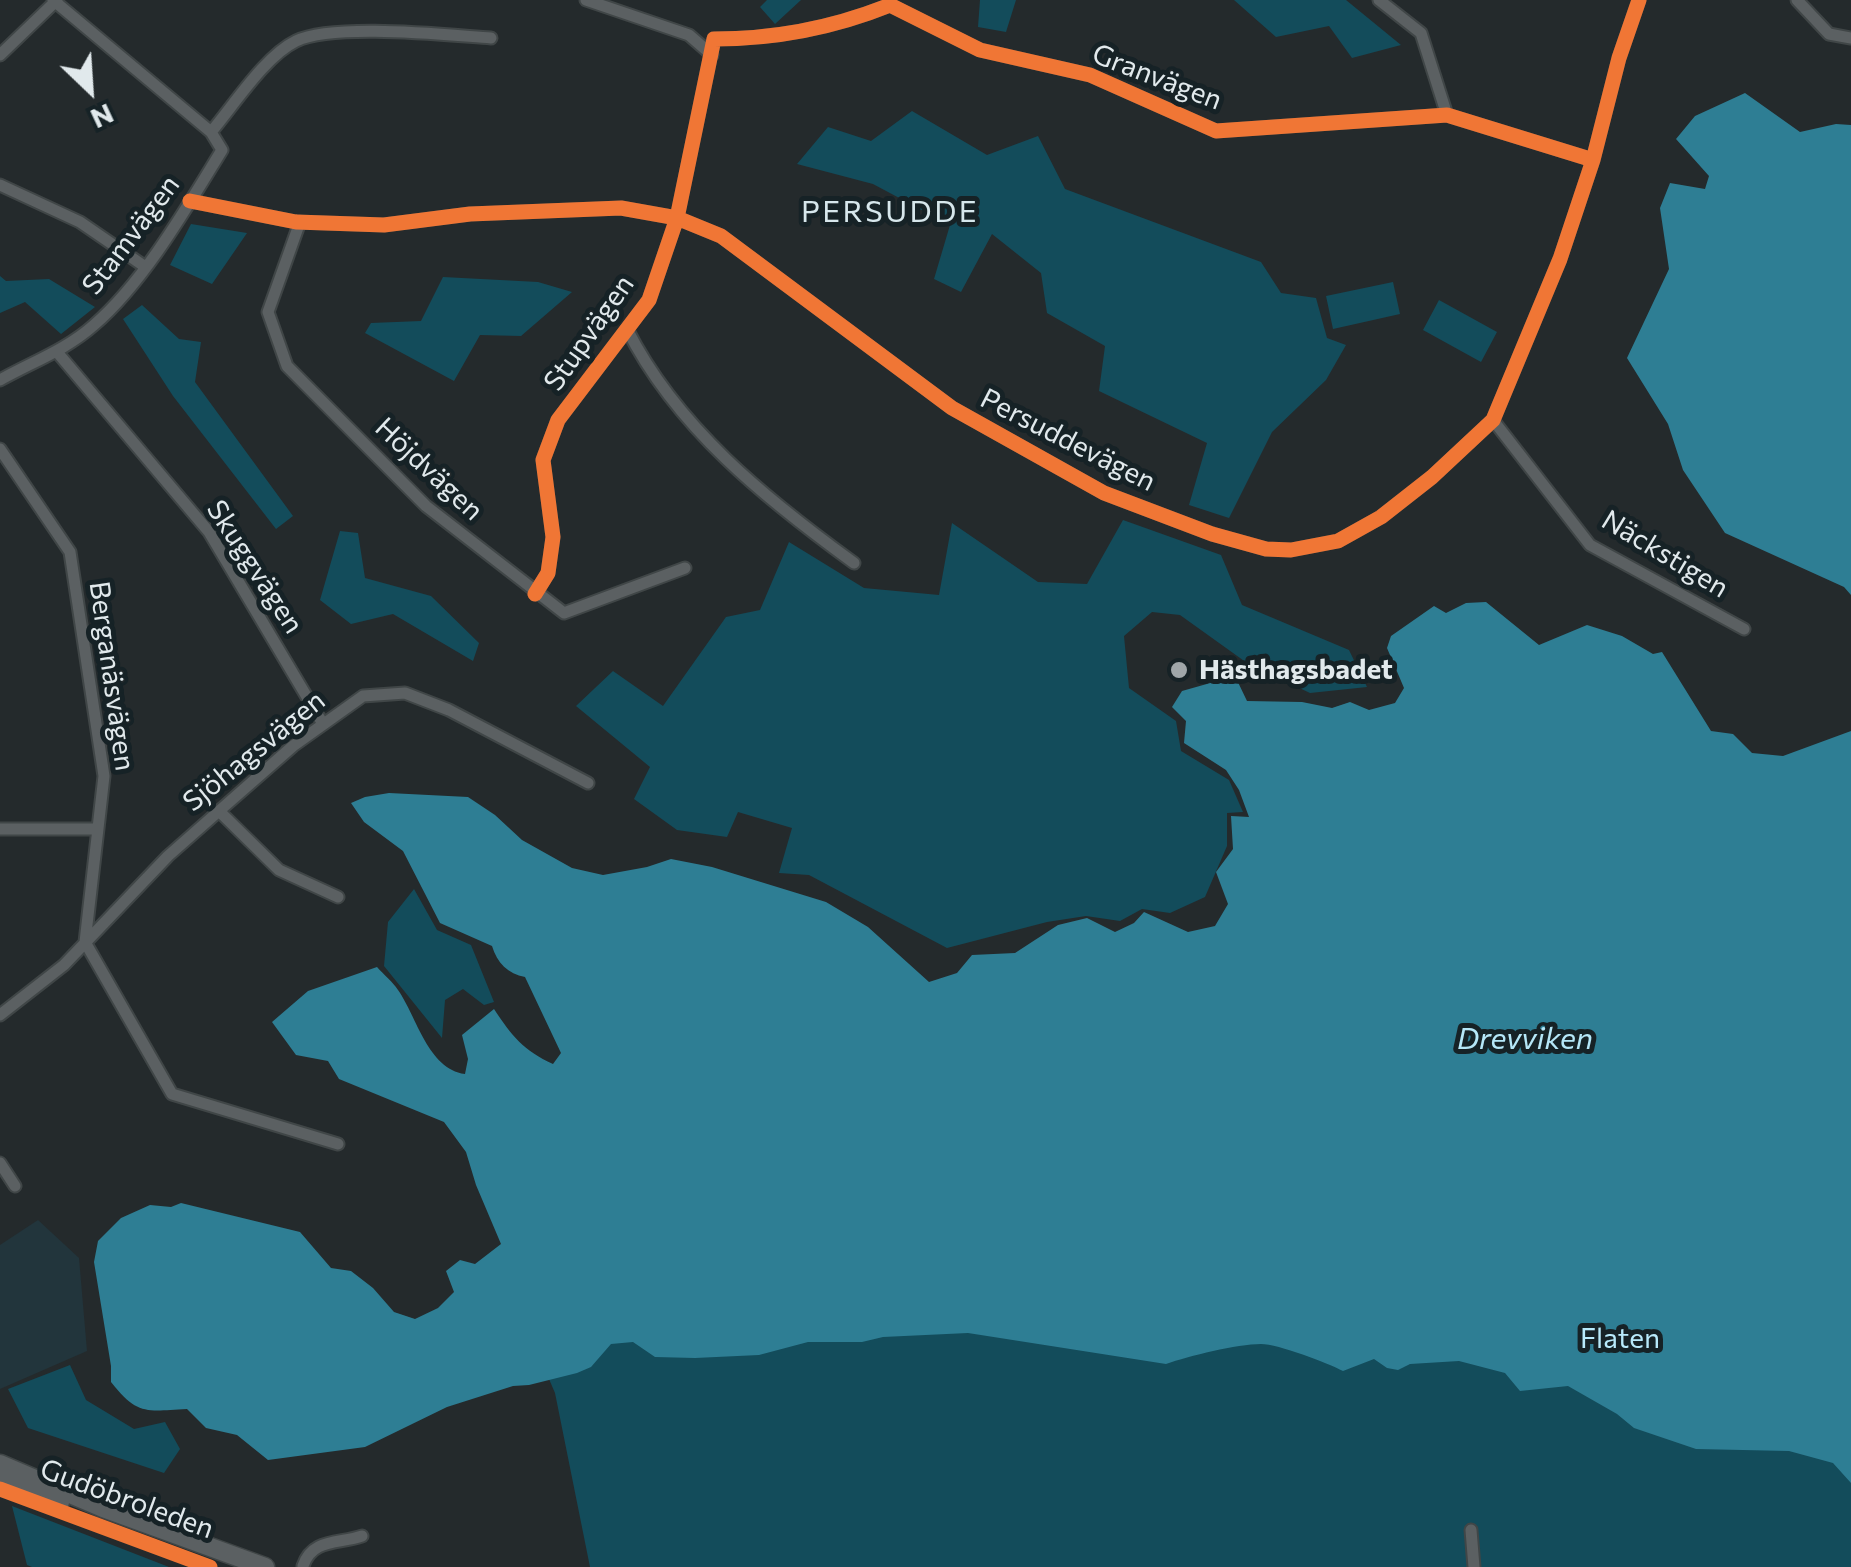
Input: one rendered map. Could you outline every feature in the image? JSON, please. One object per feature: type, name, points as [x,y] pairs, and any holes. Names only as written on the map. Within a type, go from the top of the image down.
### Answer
[{"type":"main road","name":"Gudöbroleden","points":[[0,1464],[103,1508],[264,1567]]},
{"type":"main road","name":"Gudöbroleden","points":[[0,1478],[100,1519],[238,1567]]},
{"type":"street","points":[[586,0],[689,36],[712,55]]},
{"type":"street","points":[[1379,0],[1420,33],[1447,114]]},
{"type":"street","name":"Persuddevägen","points":[[190,201],[300,222],[384,225],[470,214],[620,208],[677,218],[721,236],[952,408],[1104,493],[1212,534],[1266,549],[1291,550],[1338,541],[1381,517],[1432,477],[1492,420],[1560,259],[1593,160],[1638,0]]},
{"type":"street","points":[[1797,0],[1829,34],[1851,38]]},
{"type":"street","points":[[0,55],[56,1],[211,132],[270,62],[293,42],[317,33],[400,32],[492,38]]},
{"type":"street","name":"Granvägen","points":[[714,40],[764,39],[813,30],[845,23],[890,5],[980,50],[1090,74],[1216,131],[1447,114],[1593,160]]},
{"type":"street","name":"Stupvägen","points":[[535,594],[548,573],[553,537],[543,460],[558,420],[649,300],[677,218],[714,40]]},
{"type":"street","name":"Stamvägen","points":[[0,380],[57,352],[94,326],[132,286],[222,150],[211,132]]},
{"type":"street","points":[[0,185],[80,222],[144,266]]},
{"type":"street","name":"Höjdvägen","points":[[300,222],[268,312],[286,366],[426,506],[564,614],[684,568]]},
{"type":"street","points":[[627,329],[641,358],[694,430],[794,520],[854,562]]},
{"type":"street","name":"Skuggvägen","points":[[57,352],[209,532],[324,724]]},
{"type":"street","name":"Näckstigen","points":[[1492,420],[1590,545],[1744,629]]},
{"type":"street","name":"Berganäsvägen","points":[[0,449],[70,552],[104,776],[85,942]]},
{"type":"street","name":"Sjöhagsvägen","points":[[0,1015],[64,965],[168,856],[219,810],[293,746],[363,696],[405,693],[449,710],[588,783]]},
{"type":"street","points":[[219,810],[279,870],[338,897]]},
{"type":"street","points":[[0,829],[96,829]]},
{"type":"street","points":[[85,942],[172,1094],[338,1144]]},
{"type":"street","points":[[0,1163],[15,1186]]},
{"type":"street","points":[[1471,1530],[1474,1567]]},
{"type":"street","points":[[303,1566],[306,1556],[326,1542],[362,1536]]},
{"type":"shaded area","points":[[38,1220],[79,1258],[87,1351],[0,1389],[0,1245]]},
{"type":"green space","points":[[767,0],[801,0],[775,24],[760,7]]},
{"type":"green space","points":[[980,0],[1016,0],[1006,32],[978,27]]},
{"type":"green space","points":[[1234,0],[1346,0],[1401,45],[1352,58],[1329,26],[1276,37]]},
{"type":"green space","points":[[912,111],[987,155],[1038,136],[1065,189],[1261,262],[1281,293],[1316,298],[1327,338],[1346,345],[1326,380],[1272,432],[1229,518],[1189,505],[1207,443],[1099,391],[1105,346],[1047,313],[1041,273],[992,234],[961,292],[934,279],[950,225],[873,184],[797,164],[828,127],[871,141]]},
{"type":"green space","points":[[191,224],[247,233],[212,284],[170,265]]},
{"type":"green space","points":[[0,276],[6,281],[49,279],[95,307],[61,334],[25,302],[0,313]]},
{"type":"green space","points":[[443,277],[538,282],[572,292],[521,336],[480,335],[454,381],[365,333],[371,323],[421,321]]},
{"type":"green space","points":[[1393,282],[1400,314],[1333,329],[1326,296]]},
{"type":"green space","points":[[1439,300],[1497,332],[1481,362],[1423,330]]},
{"type":"green space","points":[[142,305],[179,339],[201,342],[195,382],[293,516],[276,529],[173,396],[123,319]]},
{"type":"green space","points":[[1123,520],[1221,555],[1242,605],[1349,650],[1367,687],[1310,693],[1247,663],[1180,615],[1152,612],[1124,636],[1129,688],[1176,721],[1181,751],[1229,780],[1243,812],[1227,813],[1227,846],[1205,897],[1170,913],[1142,909],[1120,921],[1086,916],[1047,922],[947,948],[809,875],[779,873],[792,828],[738,812],[727,837],[677,830],[634,799],[650,767],[576,706],[613,671],[663,706],[726,617],[760,610],[789,542],[864,588],[939,595],[952,523],[1038,582],[1087,584]]},
{"type":"green space","points":[[340,531],[358,533],[365,578],[431,596],[479,643],[473,661],[393,614],[351,624],[320,600]]},
{"type":"green space","points":[[414,889],[437,930],[471,945],[494,1002],[484,1005],[463,989],[445,1000],[442,1038],[384,966],[388,922]]},
{"type":"green space","name":"Flaten","points":[[1851,1095],[1851,1567],[590,1567],[555,1393],[519,1309]]},
{"type":"green space","points":[[70,1365],[86,1400],[134,1429],[165,1422],[180,1449],[164,1473],[28,1428],[8,1389]]},
{"type":"green space","points":[[12,1506],[169,1567],[32,1567],[27,1565]]},
{"type":"water","points":[[1745,93],[1800,132],[1836,124],[1851,125],[1851,595],[1844,587],[1725,533],[1683,470],[1668,424],[1627,358],[1669,269],[1660,208],[1670,183],[1705,189],[1709,176],[1676,139],[1695,116]]},
{"type":"water","name":"Drevviken","points":[[1486,602],[1539,645],[1587,625],[1622,636],[1653,654],[1662,652],[1711,731],[1733,734],[1752,753],[1783,756],[1851,731],[1851,1483],[1833,1463],[1789,1451],[1696,1449],[1634,1428],[1568,1386],[1520,1391],[1505,1373],[1459,1361],[1410,1364],[1398,1370],[1374,1359],[1343,1371],[1290,1350],[1261,1344],[1213,1351],[1166,1364],[968,1333],[883,1337],[862,1342],[808,1342],[759,1355],[695,1358],[655,1357],[633,1342],[611,1344],[591,1367],[577,1373],[513,1386],[447,1407],[365,1447],[268,1460],[237,1435],[206,1428],[187,1409],[152,1410],[136,1406],[111,1382],[94,1262],[98,1241],[121,1218],[150,1205],[171,1207],[181,1203],[300,1232],[331,1268],[351,1271],[394,1312],[415,1319],[438,1308],[454,1292],[446,1271],[460,1260],[475,1264],[501,1244],[466,1152],[444,1122],[339,1079],[328,1061],[296,1055],[272,1022],[308,991],[377,967],[398,990],[433,1052],[452,1070],[465,1074],[468,1059],[462,1035],[494,1009],[512,1034],[534,1054],[553,1064],[561,1053],[525,977],[504,967],[492,946],[440,923],[403,851],[364,822],[351,803],[389,793],[468,797],[522,840],[572,868],[603,875],[671,859],[712,867],[826,902],[868,927],[929,982],[957,973],[972,955],[1015,953],[1058,925],[1087,918],[1115,932],[1134,923],[1144,912],[1188,932],[1215,926],[1228,904],[1216,872],[1233,849],[1231,816],[1249,817],[1226,770],[1184,743],[1186,721],[1172,707],[1182,691],[1235,676],[1247,701],[1302,702],[1332,708],[1350,702],[1369,710],[1395,703],[1404,688],[1387,648],[1391,636],[1434,606],[1446,613],[1466,603]]},
{"type":"cycle path","points":[[190,201],[296,222],[384,225],[470,214],[621,208],[677,218],[721,236],[952,408],[1104,493],[1212,534],[1266,549],[1291,550],[1338,541],[1381,517],[1432,477],[1493,420],[1560,259],[1639,0]]},
{"type":"cycle path","points":[[535,594],[548,573],[553,537],[543,460],[558,420],[649,300],[677,218],[714,39],[804,31],[890,5],[980,50],[1090,75],[1216,131],[1447,115],[1593,160]]},
{"type":"cycle path","points":[[0,1489],[210,1567]]},
{"type":"place","name":"Hästhagsbadet","points":[[1179,670]]},
{"type":"district","name":"PERSUDDE","points":[[890,212]]}]
